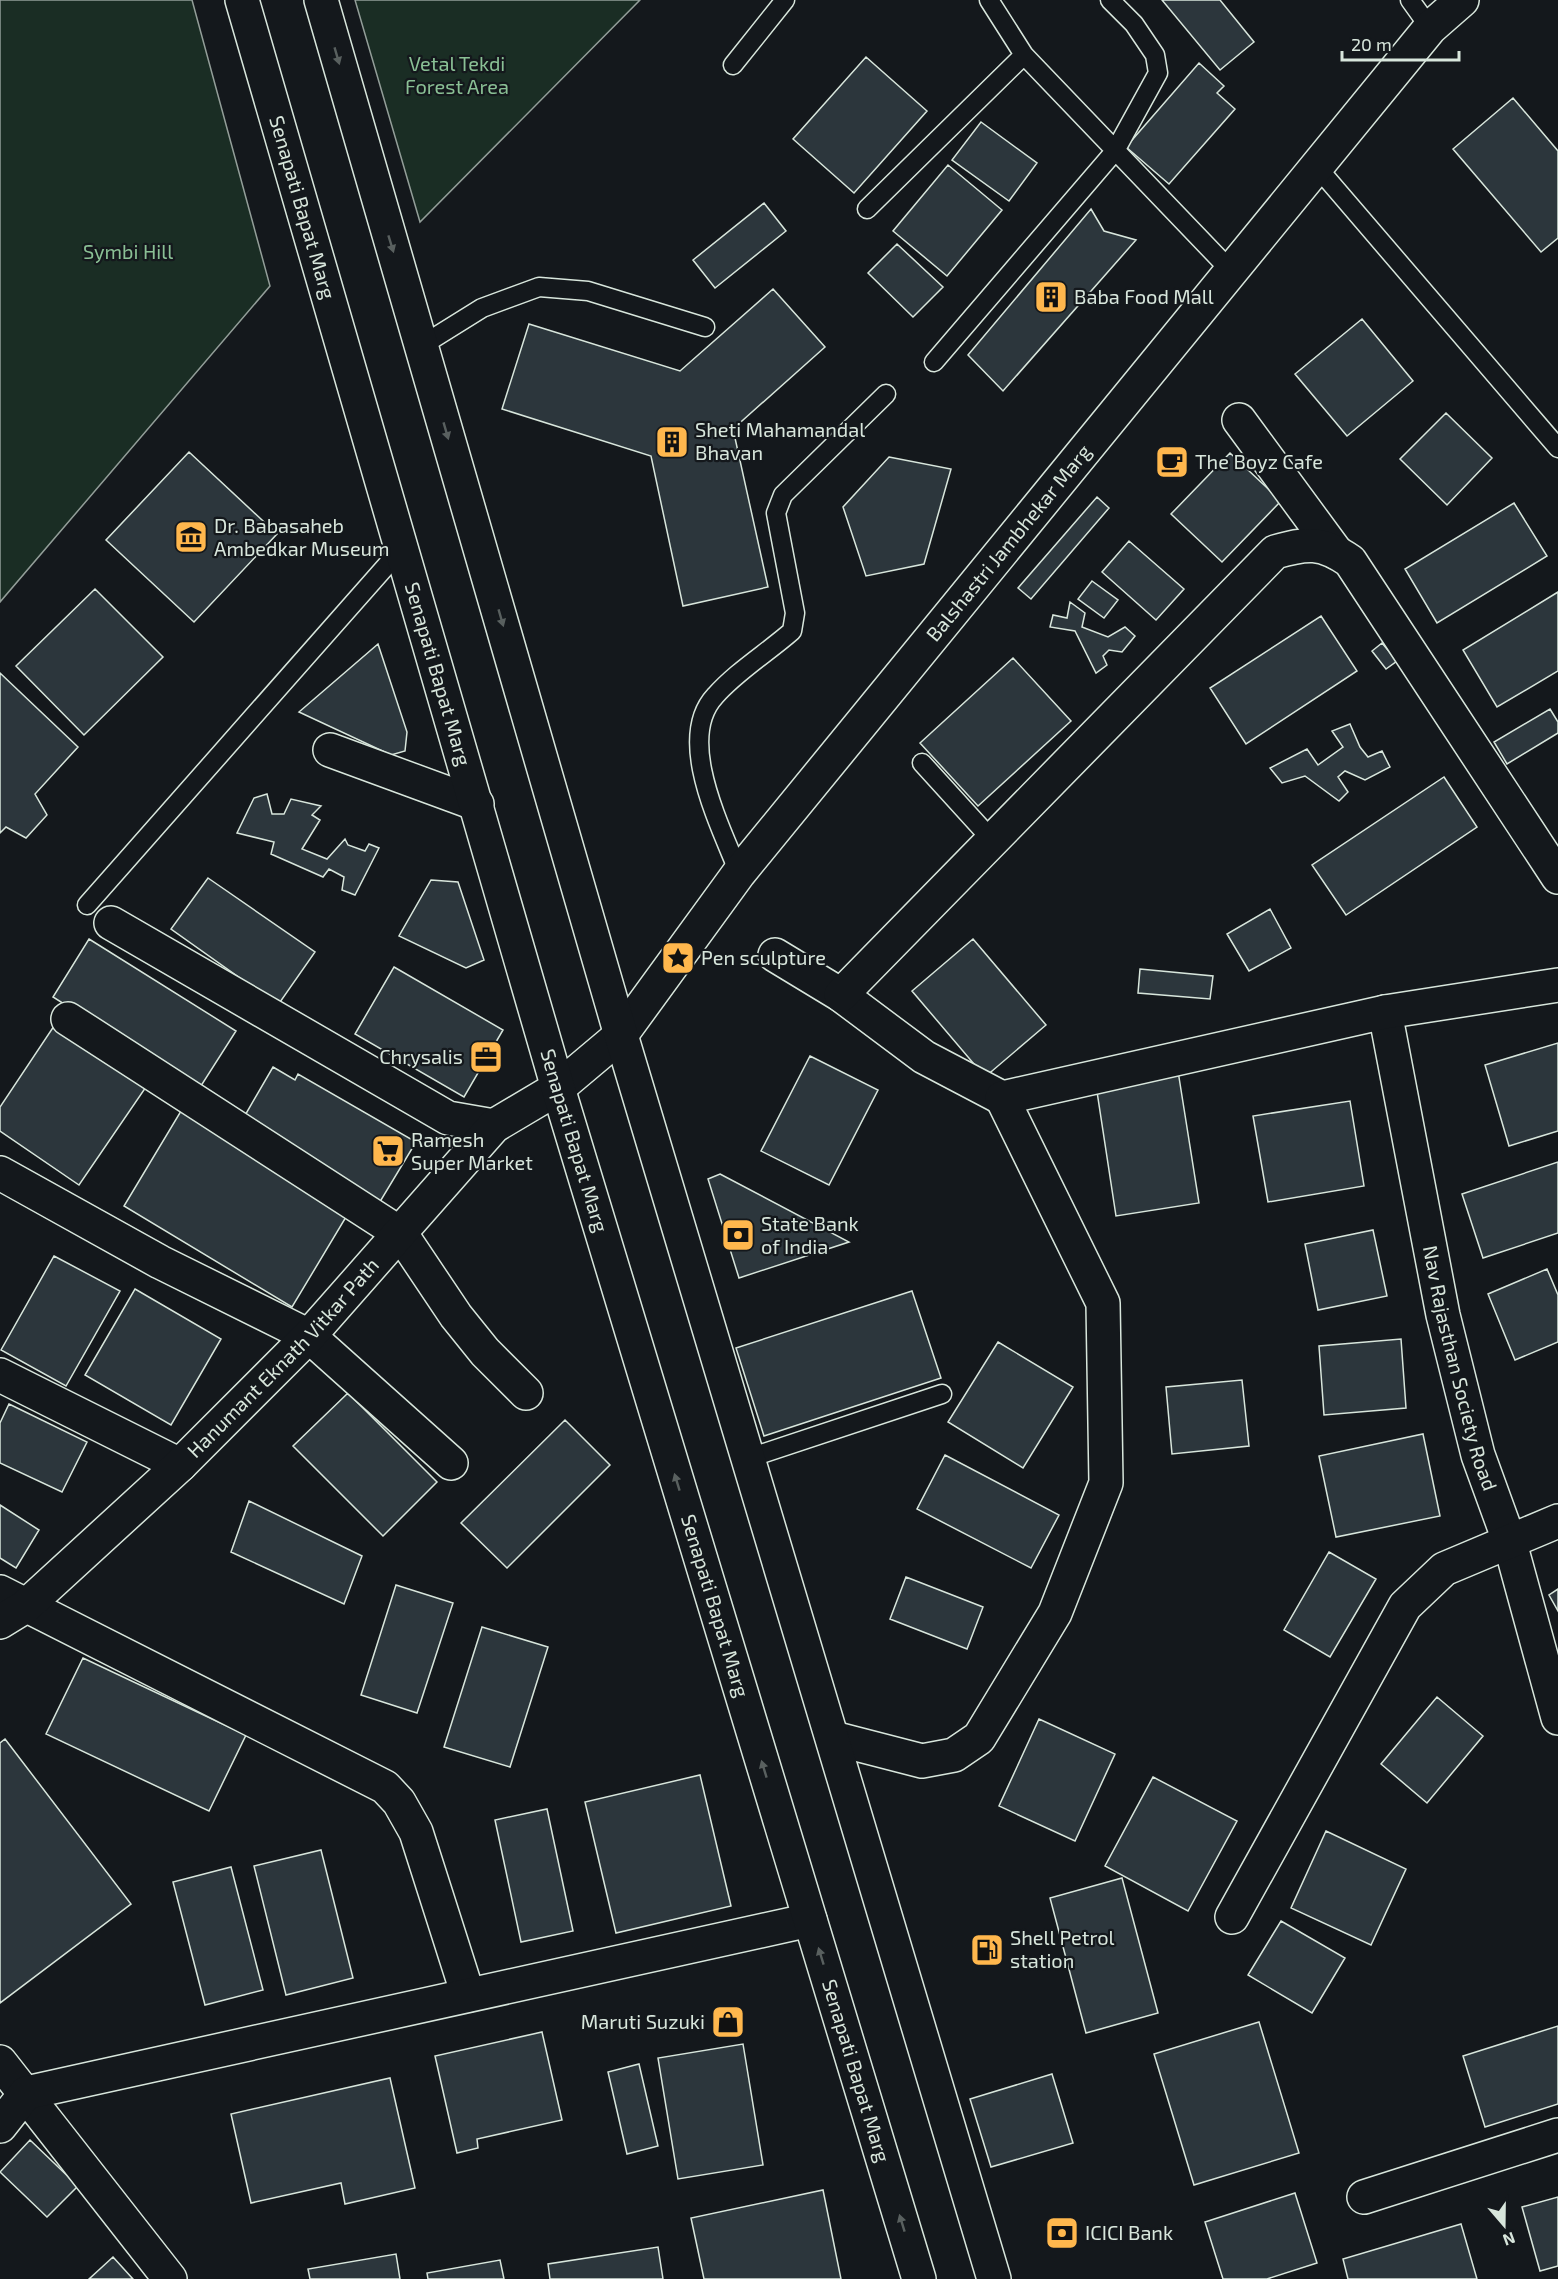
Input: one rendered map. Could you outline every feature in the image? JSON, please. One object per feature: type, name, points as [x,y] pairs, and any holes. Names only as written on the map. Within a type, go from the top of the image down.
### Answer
[{"type":"street","name":"Senapati Bapat Marg","points":[[242,0],[558,1089],[919,2279]]},
{"type":"street","points":[[321,0],[621,1035],[994,2279]]},
{"type":"street","name":"Balshastri Jambhekar Marg","points":[[558,1089],[621,1035],[739,873],[1430,28],[1462,0]]},
{"type":"street","points":[[1239,420],[1336,552]]},
{"type":"street","points":[[841,995],[1275,552],[1300,545],[1318,544],[1350,561],[1558,877]]},
{"type":"street","points":[[330,750],[477,804]]},
{"type":"street","points":[[99,914],[448,1119],[494,1126]]},
{"type":"street","points":[[775,955],[841,995],[924,1057],[1002,1098],[1103,1303],[1106,1483],[1055,1613],[979,1738],[954,1755],[922,1761],[833,1738]]},
{"type":"street","points":[[1002,1098],[1385,1012],[1558,985]]},
{"type":"street","name":"Nav Rajasthan Society Road","points":[[1385,1012],[1443,1315],[1478,1455],[1510,1543],[1558,1718]]},
{"type":"street","points":[[68,1019],[401,1234],[456,1316],[485,1352],[526,1393]]},
{"type":"street","name":"Hanumant Eknath Vitkar Path","points":[[9,1607],[180,1465],[309,1336],[494,1126],[558,1089]]},
{"type":"street","points":[[0,1173],[160,1262],[309,1336],[451,1462]]},
{"type":"street","points":[[0,1375],[180,1465]]},
{"type":"street","points":[[1232,1917],[1406,1606],[1444,1569],[1558,1521]]},
{"type":"street","points":[[9,1607],[385,1787],[399,1802],[416,1832],[468,1995]]},
{"type":"street","points":[[0,2126],[26,2093],[810,1920]]},
{"type":"street","points":[[0,2062],[170,2279]]},
{"type":"street","points":[[1364,2197],[1558,2135]]},
{"type":"lane","points":[[733,65],[785,0]]},
{"type":"lane","points":[[989,0],[1024,56],[1232,272]]},
{"type":"lane","points":[[934,362],[1115,151],[1158,73],[1155,55],[1134,24],[1110,0]]},
{"type":"lane","points":[[1410,0],[1430,28]]},
{"type":"lane","points":[[867,209],[1024,56]]},
{"type":"lane","points":[[1317,167],[1558,447]]},
{"type":"lane","points":[[421,346],[482,308],[539,287],[588,291],[705,327]]},
{"type":"lane","points":[[739,873],[718,819],[699,757],[698,731],[702,712],[715,696],[792,630],[795,613],[776,513],[778,503],[783,495],[886,394]]},
{"type":"lane","points":[[99,914],[402,548]]},
{"type":"lane","points":[[922,763],[992,840]]},
{"type":"lane","points":[[749,1458],[942,1394]]},
{"type":"green space","name":"Symbi Hill","points":[[0,0],[192,0],[270,286],[0,602]]},
{"type":"green space","name":"Vetal Tekdi Forest Area","points":[[355,0],[640,0],[420,222]]},
{"type":"building","points":[[1162,0],[1220,0],[1254,42],[1220,70]]},
{"type":"building","points":[[866,57],[927,111],[854,193],[793,139]]},
{"type":"building","points":[[1199,63],[1224,86],[1217,93],[1235,109],[1169,184],[1126,147]]},
{"type":"building","points":[[1513,98],[1558,151],[1558,238],[1541,252],[1453,149]]},
{"type":"building","points":[[981,122],[1037,163],[1009,201],[952,160]]},
{"type":"building","points":[[948,165],[1002,210],[947,276],[893,231]]},
{"type":"building","points":[[764,203],[786,231],[715,288],[693,260]]},
{"type":"building","name":"Baba Food Mall","points":[[1091,209],[1104,231],[1136,240],[1003,391],[968,355]]},
{"type":"building","points":[[897,244],[943,287],[913,317],[868,273]]},
{"type":"building","name":"Sheti Mahamandal Bhavan","points":[[773,289],[825,347],[733,429],[768,587],[683,606],[651,456],[502,409],[529,324],[680,371]]},
{"type":"building","points":[[1362,319],[1413,381],[1347,436],[1295,374]]},
{"type":"building","points":[[1446,413],[1492,458],[1447,505],[1400,459]]},
{"type":"building","name":"Dr. Babasaheb Ambedkar Museum","points":[[189,452],[277,534],[194,622],[106,540]]},
{"type":"building","points":[[1230,453],[1281,501],[1222,562],[1171,514]]},
{"type":"building","points":[[889,457],[951,469],[924,564],[866,576],[843,507]]},
{"type":"building","points":[[1097,497],[1109,508],[1031,599],[1018,588]]},
{"type":"building","points":[[1514,503],[1547,556],[1437,623],[1405,569]]},
{"type":"building","points":[[1129,541],[1184,589],[1156,620],[1102,572]]},
{"type":"building","points":[[1092,581],[1118,600],[1104,618],[1078,599]]},
{"type":"building","points":[[95,589],[163,657],[84,735],[16,666]]},
{"type":"building","points":[[1558,592],[1558,671],[1497,707],[1463,650]]},
{"type":"building","points":[[1070,602],[1085,613],[1082,627],[1108,637],[1125,627],[1135,636],[1122,652],[1109,650],[1103,656],[1107,665],[1096,673],[1075,631],[1050,627],[1053,615],[1067,618]]},
{"type":"building","points":[[1321,616],[1357,671],[1246,744],[1210,688]]},
{"type":"building","points":[[1382,643],[1397,661],[1386,669],[1372,651]]},
{"type":"building","points":[[378,644],[407,732],[405,751],[391,755],[299,712]]},
{"type":"building","points":[[1013,658],[1071,721],[978,806],[920,743]]},
{"type":"building","points":[[0,673],[78,747],[35,794],[47,815],[26,838],[6,827],[0,833]]},
{"type":"building","points":[[1550,709],[1558,722],[1558,733],[1507,764],[1494,742]]},
{"type":"building","points":[[1350,724],[1360,747],[1368,757],[1382,751],[1390,767],[1365,780],[1345,771],[1338,777],[1348,792],[1339,801],[1305,776],[1282,783],[1270,768],[1307,749],[1318,765],[1343,747],[1332,731]]},
{"type":"building","points":[[1444,777],[1477,827],[1346,915],[1312,865]]},
{"type":"building","points":[[267,794],[272,814],[284,814],[291,799],[321,806],[312,815],[320,820],[302,849],[327,859],[345,839],[348,845],[365,851],[369,844],[379,848],[355,895],[342,890],[344,877],[329,869],[323,877],[271,854],[274,842],[237,833],[254,798]]},
{"type":"building","points":[[208,878],[315,952],[278,1005],[171,929]]},
{"type":"building","points":[[431,880],[458,882],[484,960],[466,968],[399,936]]},
{"type":"building","points":[[1270,909],[1291,948],[1249,971],[1227,934]]},
{"type":"building","points":[[89,939],[236,1031],[199,1089],[53,997]]},
{"type":"building","points":[[973,939],[1046,1025],[985,1077],[912,991]]},
{"type":"building","points":[[394,967],[503,1030],[464,1097],[355,1034]]},
{"type":"building","points":[[1140,969],[1213,976],[1210,999],[1138,993]]},
{"type":"building","points":[[54,1026],[146,1087],[79,1185],[0,1131],[0,1107]]},
{"type":"building","points":[[1558,1043],[1558,1131],[1509,1146],[1485,1065]]},
{"type":"building","points":[[810,1056],[878,1090],[829,1185],[761,1151]]},
{"type":"building","points":[[273,1067],[295,1080],[298,1074],[416,1142],[378,1205],[240,1124]]},
{"type":"building","points":[[1178,1071],[1199,1203],[1116,1216],[1096,1085]]},
{"type":"building","points":[[1350,1101],[1364,1186],[1268,1202],[1253,1116]]},
{"type":"building","points":[[181,1111],[349,1212],[292,1307],[124,1206]]},
{"type":"building","points":[[1558,1162],[1558,1233],[1483,1258],[1462,1194]]},
{"type":"building","points":[[720,1174],[849,1242],[739,1278],[708,1179]]},
{"type":"building","points":[[1373,1230],[1387,1296],[1318,1310],[1305,1244]]},
{"type":"building","points":[[54,1256],[120,1291],[66,1386],[1,1350]]},
{"type":"building","points":[[1547,1269],[1558,1295],[1558,1342],[1515,1360],[1488,1294]]},
{"type":"building","points":[[135,1289],[221,1339],[171,1425],[85,1375]]},
{"type":"building","points":[[912,1291],[941,1378],[764,1436],[736,1348]]},
{"type":"building","points":[[1401,1339],[1406,1408],[1324,1415],[1319,1346]]},
{"type":"building","points":[[998,1342],[1073,1387],[1023,1468],[948,1422]]},
{"type":"building","points":[[1242,1380],[1249,1446],[1172,1454],[1166,1387]]},
{"type":"building","points":[[348,1393],[437,1482],[383,1536],[293,1446]]},
{"type":"building","points":[[9,1404],[87,1442],[62,1492],[0,1463],[0,1423]]},
{"type":"building","points":[[565,1420],[610,1465],[507,1568],[461,1523]]},
{"type":"building","points":[[1423,1434],[1440,1516],[1336,1537],[1319,1456]]},
{"type":"building","points":[[945,1455],[1059,1515],[1031,1568],[917,1509]]},
{"type":"building","points":[[249,1501],[362,1556],[344,1604],[231,1552]]},
{"type":"building","points":[[0,1505],[39,1530],[16,1568],[0,1558]]},
{"type":"building","points":[[1329,1552],[1376,1579],[1330,1657],[1284,1630]]},
{"type":"building","points":[[906,1577],[983,1607],[967,1649],[890,1619]]},
{"type":"building","points":[[396,1585],[453,1603],[417,1713],[361,1695]]},
{"type":"building","points":[[1558,1589],[1558,1611],[1549,1595]]},
{"type":"building","points":[[482,1627],[548,1647],[510,1767],[444,1747]]},
{"type":"building","points":[[83,1658],[246,1735],[209,1811],[46,1734]]},
{"type":"building","points":[[1437,1697],[1483,1736],[1427,1803],[1381,1764]]},
{"type":"building","points":[[1039,1719],[1115,1754],[1075,1841],[999,1806]]},
{"type":"building","points":[[5,1739],[131,1904],[0,2003],[0,1743]]},
{"type":"building","points":[[700,1775],[731,1906],[616,1933],[585,1802]]},
{"type":"building","points":[[1153,1777],[1237,1821],[1188,1911],[1105,1866]]},
{"type":"building","points":[[547,1809],[573,1931],[521,1942],[495,1820]]},
{"type":"building","points":[[1326,1831],[1406,1869],[1371,1945],[1291,1908]]},
{"type":"building","points":[[321,1850],[353,1978],[286,1995],[254,1866]]},
{"type":"building","points":[[231,1867],[263,1990],[205,2005],[173,1882]]},
{"type":"building","points":[[1122,1878],[1158,2013],[1086,2033],[1050,1898]]},
{"type":"building","points":[[1281,1921],[1345,1958],[1312,2013],[1248,1975]]},
{"type":"building","points":[[1259,2022],[1299,2153],[1194,2185],[1154,2054]]},
{"type":"building","points":[[1558,2026],[1558,2104],[1485,2127],[1463,2056]]},
{"type":"building","points":[[542,2032],[562,2120],[477,2139],[478,2148],[457,2153],[435,2056]]},
{"type":"building","points":[[743,2044],[763,2165],[678,2179],[658,2058]]},
{"type":"building","points":[[639,2064],[658,2146],[627,2154],[608,2072]]},
{"type":"building","points":[[1052,2074],[1073,2143],[991,2167],[970,2099]]},
{"type":"building","points":[[390,2078],[415,2188],[345,2204],[341,2183],[251,2203],[231,2114]]},
{"type":"building","points":[[30,2140],[78,2186],[47,2217],[0,2172]]},
{"type":"building","points":[[823,2190],[841,2279],[704,2279],[691,2218]]},
{"type":"building","points":[[1295,2193],[1317,2263],[1267,2279],[1223,2279],[1205,2222]]},
{"type":"building","points":[[1558,2197],[1558,2266],[1540,2271],[1522,2207]]},
{"type":"building","points":[[1461,2224],[1477,2279],[1348,2279],[1343,2259]]},
{"type":"building","points":[[658,2247],[663,2279],[550,2279],[548,2264]]},
{"type":"building","points":[[396,2254],[400,2279],[310,2279],[308,2269]]},
{"type":"building","points":[[113,2257],[133,2279],[89,2279]]},
{"type":"building","points":[[500,2260],[504,2279],[428,2279],[427,2273]]},
{"type":"place","name":"Baba Food Mall","points":[[1051,297]]},
{"type":"place","name":"Sheti Mahamandal Bhavan","points":[[672,442]]},
{"type":"place","name":"The Boyz Cafe","points":[[1172,462]]},
{"type":"place","name":"Dr. Babasaheb Ambedkar Museum","points":[[191,537]]},
{"type":"place","name":"Pen sculpture","points":[[678,958]]},
{"type":"place","name":"Chrysalis","points":[[486,1057]]},
{"type":"place","name":"Ramesh Super Market","points":[[388,1151]]},
{"type":"place","name":"State Bank of India","points":[[738,1235]]},
{"type":"place","name":"Shell Petrol station","points":[[987,1950]]},
{"type":"place","name":"Maruti Suzuki","points":[[728,2022]]},
{"type":"place","name":"ICICI Bank","points":[[1062,2233]]}]
